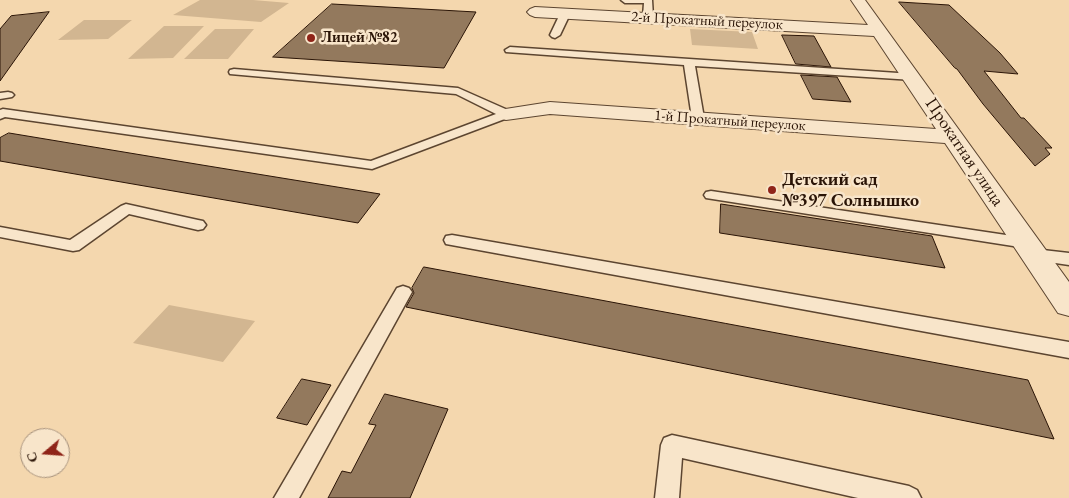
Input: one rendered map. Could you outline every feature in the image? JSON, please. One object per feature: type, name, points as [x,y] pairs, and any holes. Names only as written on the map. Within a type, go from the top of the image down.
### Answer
[{"type":"street","name":"Прокатная улица","points":[[858,0],[1069,305]]},
{"type":"street","name":"2-й Прокатный переулок","points":[[535,12],[880,31]]},
{"type":"street","name":"1-й Прокатный переулок","points":[[506,114],[550,108],[954,137]]},
{"type":"lane","points":[[625,0],[648,1],[648,17]]},
{"type":"lane","points":[[554,36],[565,14]]},
{"type":"lane","points":[[510,50],[913,77]]},
{"type":"lane","points":[[689,61],[698,118]]},
{"type":"lane","points":[[234,72],[458,91],[506,114]]},
{"type":"lane","points":[[0,115],[4,113],[372,165],[506,114]]},
{"type":"lane","points":[[711,195],[1030,249],[1069,259]]},
{"type":"lane","points":[[0,232],[73,246],[126,209],[198,225]]},
{"type":"lane","points":[[452,240],[1069,350]]},
{"type":"lane","points":[[286,498],[403,292]]},
{"type":"lane","points":[[667,498],[672,445],[909,498]]},
{"type":"shaded area","points":[[200,0],[253,0],[289,3],[261,22],[173,15]]},
{"type":"shaded area","points":[[84,20],[132,20],[108,39],[58,40]]},
{"type":"shaded area","points":[[164,26],[204,26],[173,58],[128,59]]},
{"type":"shaded area","points":[[215,29],[254,29],[228,59],[184,59]]},
{"type":"shaded area","points":[[690,29],[752,32],[758,49],[692,45]]},
{"type":"shaded area","points":[[169,305],[255,321],[223,362],[133,343]]},
{"type":"building","points":[[899,2],[949,5],[1000,53],[1018,74],[984,71],[1021,118],[1024,118],[1052,148],[1045,148],[1050,154],[1035,166],[983,104],[957,69]]},
{"type":"building","points":[[332,4],[476,12],[444,68],[273,57]]},
{"type":"building","points":[[49,12],[0,81],[0,29],[11,16]]},
{"type":"building","points":[[782,35],[814,36],[831,67],[796,64]]},
{"type":"building","points":[[801,75],[837,77],[851,102],[813,99]]},
{"type":"building","points":[[9,133],[380,194],[358,223],[0,161],[0,138]]},
{"type":"building","points":[[721,204],[932,236],[945,268],[720,233]]},
{"type":"building","points":[[424,267],[1028,380],[1054,439],[406,307],[414,293],[412,288]]},
{"type":"building","points":[[302,379],[331,385],[307,425],[277,418]]},
{"type":"building","points":[[385,394],[448,409],[410,498],[328,498],[342,471],[351,473],[376,425],[369,424]]},
{"type":"place","name":"Лицей №82","points":[[311,38]]},
{"type":"place","name":"Детский сад №397 Солнышко","points":[[772,190]]}]
